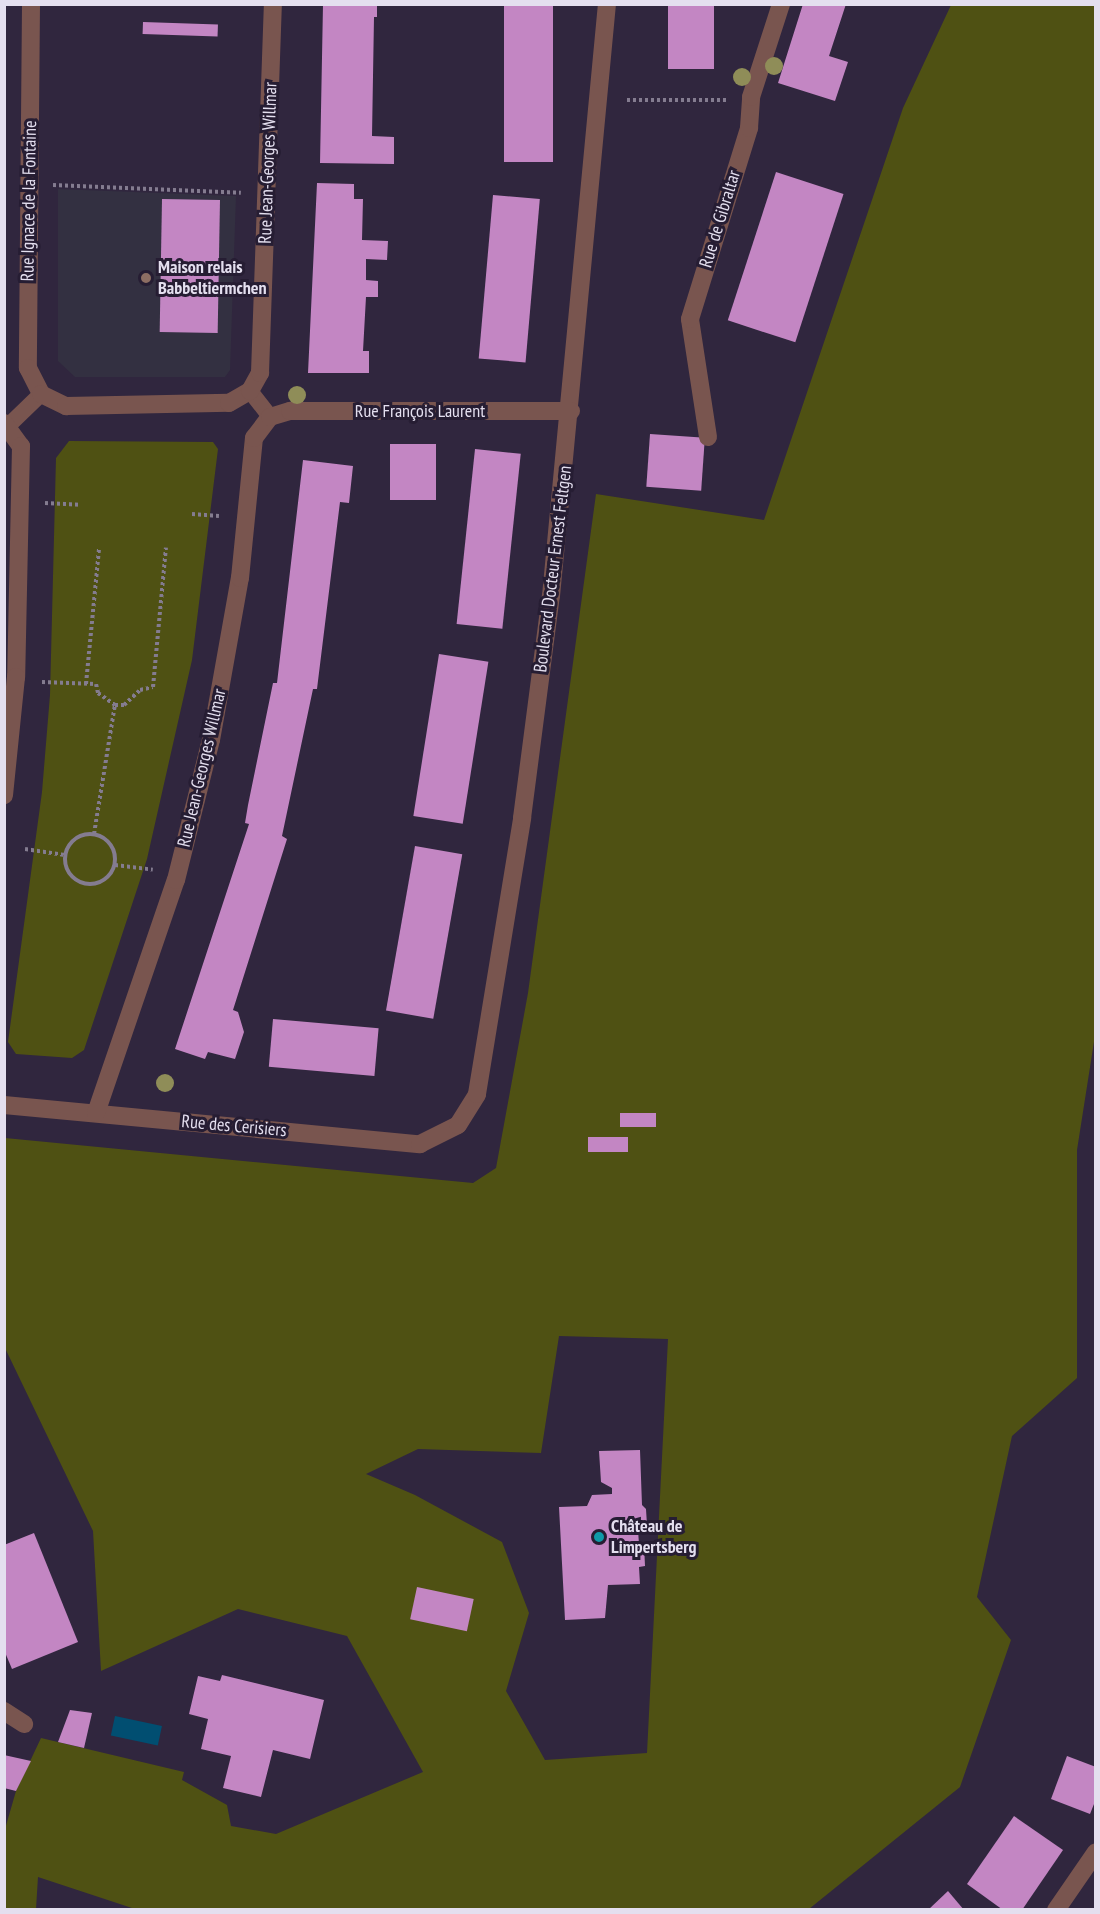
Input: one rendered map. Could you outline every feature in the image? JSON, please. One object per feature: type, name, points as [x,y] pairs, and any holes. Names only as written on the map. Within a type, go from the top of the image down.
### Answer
[{"type":"street","name":"Rue Ignace de la Fontaine","points":[[31,4],[28,368],[41,394]]},
{"type":"street","name":"Rue Jean-Georges Willmar","points":[[250,391],[260,373],[273,4]]},
{"type":"street","name":"Boulevard Docteur Ernest Feltgen","points":[[458,1125],[477,1094],[522,818],[571,411],[607,4]]},
{"type":"street","name":"Rue de Gibraltar","points":[[708,437],[690,319],[748,128],[751,97],[781,4]]},
{"type":"street","points":[[41,394],[66,406],[229,403],[250,391]]},
{"type":"street","name":"Rue François Laurent","points":[[270,417],[290,411],[571,411]]},
{"type":"street","name":"Rue Jean-Georges Willmar","points":[[96,1113],[176,880],[188,833],[211,740],[238,589],[254,438],[270,417]]},
{"type":"street","points":[[4,795],[16,677],[21,446],[7,424]]},
{"type":"street","name":"Rue des Cerisiers","points":[[4,1105],[420,1144],[458,1125]]},
{"type":"street","points":[[4,1712],[24,1724]]},
{"type":"street","points":[[1056,1910],[1095,1852]]},
{"type":"lane","points":[[250,391],[270,417]]},
{"type":"lane","points":[[7,424],[41,394]]},
{"type":"path","points":[[627,100],[695,102],[751,97]]},
{"type":"path","points":[[52,185],[241,193]]},
{"type":"path","points":[[45,503],[80,505]]},
{"type":"path","points":[[192,514],[219,516]]},
{"type":"path","points":[[86,684],[99,548]]},
{"type":"path","points":[[42,682],[96,684],[98,693],[115,705],[124,705],[140,690],[153,687],[166,548]]},
{"type":"path","points":[[94,834],[115,705]]},
{"type":"path","points":[[94,834],[113,849],[115,865],[107,879],[83,884],[69,875],[65,855],[78,837],[94,834]]},
{"type":"path","points":[[25,849],[65,855]]},
{"type":"path","points":[[115,865],[153,870]]},
{"type":"shaded area","points":[[951,5],[1095,5],[1096,1029],[1077,1150],[1077,1378],[1012,1436],[977,1597],[1011,1640],[960,1787],[809,1909],[138,1910],[38,1877],[36,1909],[5,1910],[5,1829],[16,1791],[41,1738],[184,1772],[182,1780],[227,1805],[231,1826],[276,1834],[423,1772],[347,1636],[238,1609],[101,1671],[93,1531],[5,1348],[5,1138],[473,1183],[496,1168],[528,993],[596,494],[764,520],[903,108]],"holes":[[[559,1336],[668,1339],[647,1753],[545,1760],[506,1691],[529,1613],[502,1542],[415,1495],[366,1474],[418,1449],[541,1453]]]},
{"type":"shaded area","name":"Maison relais Babbeltiermchen","points":[[58,189],[236,196],[230,370],[225,377],[75,377],[58,361]]},
{"type":"shaded area","points":[[69,441],[213,442],[218,449],[192,660],[147,859],[84,1050],[72,1058],[16,1054],[8,1042],[42,792],[50,695],[56,458]]},
{"type":"water","points":[[115,1716],[162,1726],[158,1746],[111,1736]]},
{"type":"building","points":[[323,4],[377,4],[377,17],[374,17],[372,136],[394,137],[394,164],[320,163]]},
{"type":"building","points":[[504,4],[553,4],[553,162],[504,162]]},
{"type":"building","points":[[668,4],[714,4],[714,69],[668,69]]},
{"type":"building","points":[[803,4],[846,4],[829,56],[848,62],[835,101],[778,83]]},
{"type":"building","points":[[143,22],[218,25],[218,37],[143,34]]},
{"type":"building","points":[[776,172],[844,194],[795,342],[728,320]]},
{"type":"building","points":[[317,183],[354,184],[354,199],[363,199],[362,240],[388,241],[387,260],[366,259],[366,280],[378,281],[378,297],[366,297],[363,351],[369,351],[369,373],[308,373]]},
{"type":"building","points":[[493,195],[540,199],[526,362],[479,358]]},
{"type":"building","points":[[162,199],[220,200],[218,333],[160,332]]},
{"type":"building","points":[[650,434],[705,438],[701,491],[646,487]]},
{"type":"building","points":[[390,444],[436,444],[436,500],[390,500]]},
{"type":"building","points":[[475,449],[521,454],[502,629],[457,624]]},
{"type":"building","points":[[303,460],[353,466],[349,503],[340,502],[317,689],[313,689],[282,836],[287,839],[233,1010],[238,1012],[244,1032],[235,1059],[208,1052],[205,1059],[175,1049],[249,824],[245,823],[248,805],[273,683],[277,683]]},
{"type":"building","points":[[439,654],[488,662],[463,824],[413,816]]},
{"type":"building","points":[[415,846],[462,854],[433,1019],[386,1010]]},
{"type":"building","points":[[273,1019],[379,1028],[374,1076],[269,1067]]},
{"type":"building","points":[[620,1113],[656,1113],[656,1127],[620,1127]]},
{"type":"building","points":[[588,1137],[628,1137],[628,1152],[588,1152]]},
{"type":"building","name":"Château de Limpertsberg","points":[[640,1450],[642,1505],[646,1509],[647,1525],[638,1530],[639,1544],[644,1544],[645,1566],[639,1567],[640,1584],[608,1585],[605,1618],[565,1620],[559,1507],[587,1506],[592,1495],[612,1494],[612,1488],[601,1482],[599,1451]]},
{"type":"building","points":[[34,1533],[78,1642],[12,1669],[4,1650],[4,1545]]},
{"type":"building","points":[[417,1587],[474,1599],[467,1631],[410,1619]]},
{"type":"building","points":[[222,1675],[324,1700],[310,1759],[273,1750],[261,1797],[223,1788],[231,1756],[201,1749],[208,1719],[189,1714],[198,1676],[220,1681]]},
{"type":"building","points":[[70,1710],[92,1713],[84,1748],[58,1742]]},
{"type":"building","points":[[4,1755],[31,1761],[16,1791],[4,1788]]},
{"type":"building","points":[[1067,1756],[1096,1767],[1096,1799],[1090,1814],[1051,1799]]},
{"type":"building","points":[[1014,1816],[1063,1850],[1022,1910],[1003,1910],[967,1884]]},
{"type":"building","points":[[948,1891],[964,1910],[928,1910]]},
{"type":"place","name":"Maison relais Babbeltiermchen","points":[[146,278]]},
{"type":"place","name":"Château de Limpertsberg","points":[[599,1537]]}]
